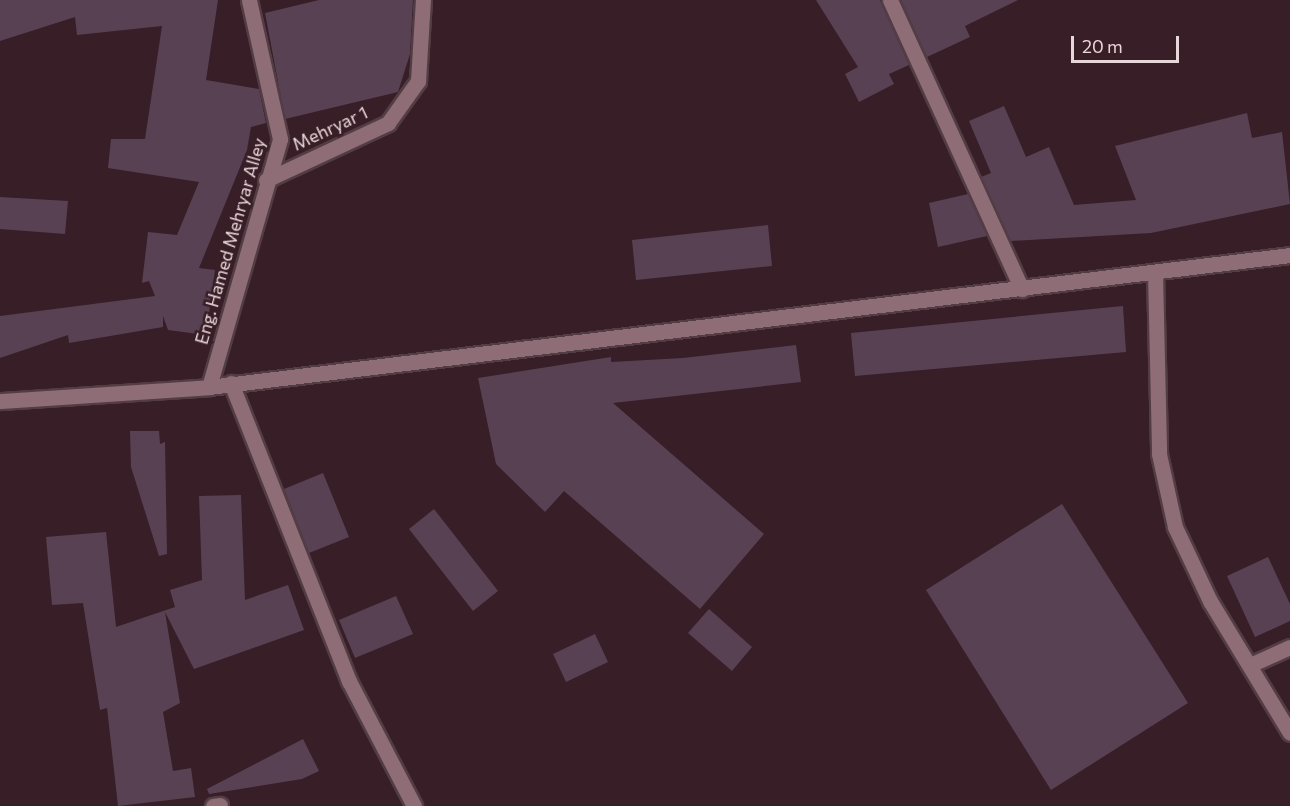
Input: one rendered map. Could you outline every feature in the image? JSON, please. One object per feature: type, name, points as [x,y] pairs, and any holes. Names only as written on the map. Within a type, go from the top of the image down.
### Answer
[{"type":"street","name":"Eng. Hamed Mehryar Alley","points":[[209,387],[266,180],[280,139],[249,0]]},
{"type":"street","name":"Mehryar 1","points":[[266,180],[388,123],[418,81],[423,0]]},
{"type":"street","points":[[890,0],[1022,289]]},
{"type":"street","points":[[0,401],[209,387],[1290,255]]},
{"type":"street","points":[[1155,272],[1159,454],[1175,527],[1210,601],[1290,733]]},
{"type":"street","points":[[231,383],[349,681],[414,806]]},
{"type":"street","points":[[1250,665],[1290,647]]},
{"type":"building","points":[[0,0],[218,0],[206,80],[259,89],[266,123],[251,127],[247,150],[199,268],[215,270],[206,335],[168,330],[163,316],[163,327],[69,343],[68,335],[0,358],[0,316],[155,296],[149,281],[142,283],[148,232],[177,235],[199,182],[108,168],[111,139],[145,139],[162,26],[77,35],[75,17],[0,41]]},
{"type":"building","points":[[319,0],[413,0],[410,54],[398,92],[285,119],[265,13]]},
{"type":"building","points":[[816,0],[880,0],[909,65],[889,74],[894,84],[859,102],[845,74],[858,67]]},
{"type":"building","points":[[901,0],[1018,0],[965,26],[970,37],[927,57]]},
{"type":"building","points":[[1004,106],[1026,157],[1049,147],[1074,205],[1136,200],[1115,146],[1247,113],[1252,138],[1282,132],[1290,204],[1151,233],[1011,241],[981,177],[991,173],[969,121]]},
{"type":"building","points":[[968,194],[987,236],[938,247],[929,203]]},
{"type":"building","points":[[0,197],[68,201],[65,234],[0,229]]},
{"type":"building","points":[[768,225],[772,266],[636,280],[632,240]]},
{"type":"building","points":[[1123,306],[1126,352],[855,376],[851,333]]},
{"type":"building","points":[[796,345],[801,382],[613,403],[764,534],[700,609],[564,491],[545,512],[496,464],[478,378],[611,357],[611,362],[683,358]]},
{"type":"building","points":[[130,431],[159,431],[160,444],[165,442],[167,554],[159,556],[131,467]]},
{"type":"building","points":[[323,473],[349,537],[309,553],[284,489]]},
{"type":"building","points":[[241,495],[245,600],[288,585],[304,630],[194,669],[165,612],[180,703],[163,712],[173,771],[191,768],[195,797],[118,806],[107,708],[100,710],[83,603],[52,605],[46,537],[106,532],[116,627],[175,607],[170,590],[202,580],[199,496]]},
{"type":"building","points":[[1062,504],[1188,703],[1051,790],[926,590]]},
{"type":"building","points":[[434,509],[498,591],[473,611],[409,529]]},
{"type":"building","points":[[1268,557],[1290,604],[1290,621],[1255,637],[1227,576]]},
{"type":"building","points":[[396,596],[413,634],[355,658],[339,620]]},
{"type":"building","points":[[709,609],[752,647],[732,671],[688,633]]},
{"type":"building","points":[[595,634],[608,662],[566,682],[553,654]]},
{"type":"building","points":[[303,739],[319,771],[302,779],[209,794],[207,789]]}]
